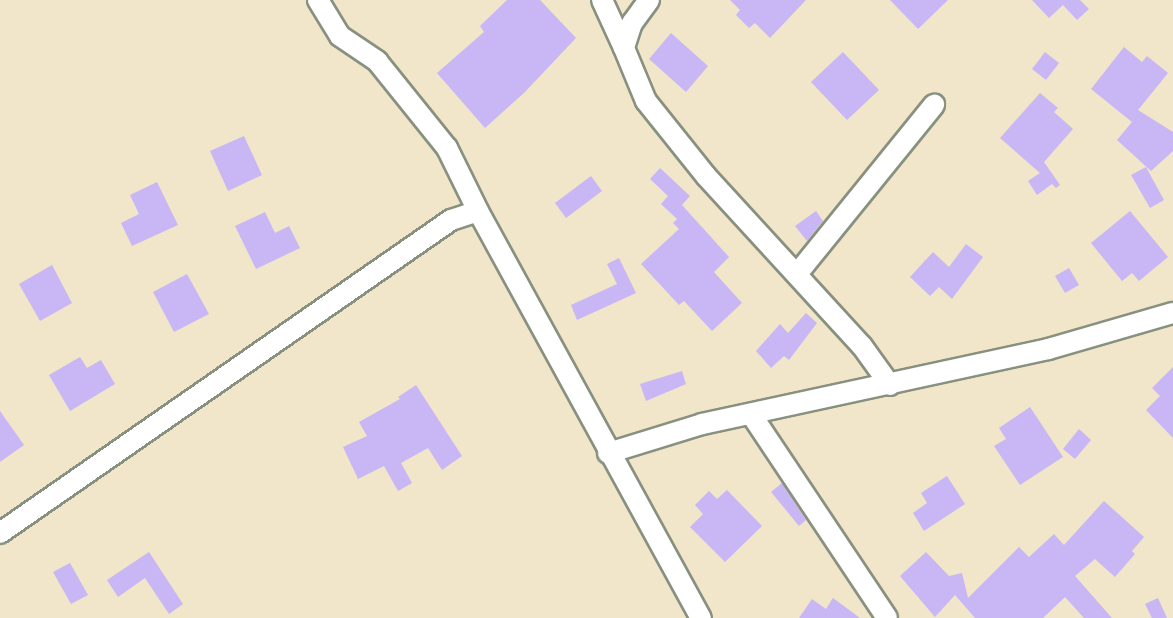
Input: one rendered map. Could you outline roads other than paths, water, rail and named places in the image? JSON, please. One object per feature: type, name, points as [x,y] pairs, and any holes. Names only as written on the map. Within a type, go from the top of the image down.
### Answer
[{"type":"street","points":[[318,0],[340,36],[377,61],[447,148],[608,453],[701,618]]},
{"type":"street","points":[[602,0],[646,101],[706,176],[862,346],[890,385]]},
{"type":"street","points":[[624,48],[632,23],[649,0]]},
{"type":"street","points":[[797,274],[934,105]]},
{"type":"street","points":[[0,533],[451,220],[478,211]]},
{"type":"street","points":[[608,453],[702,424],[1048,349],[1173,313]]},
{"type":"street","points":[[751,414],[887,618]]}]
